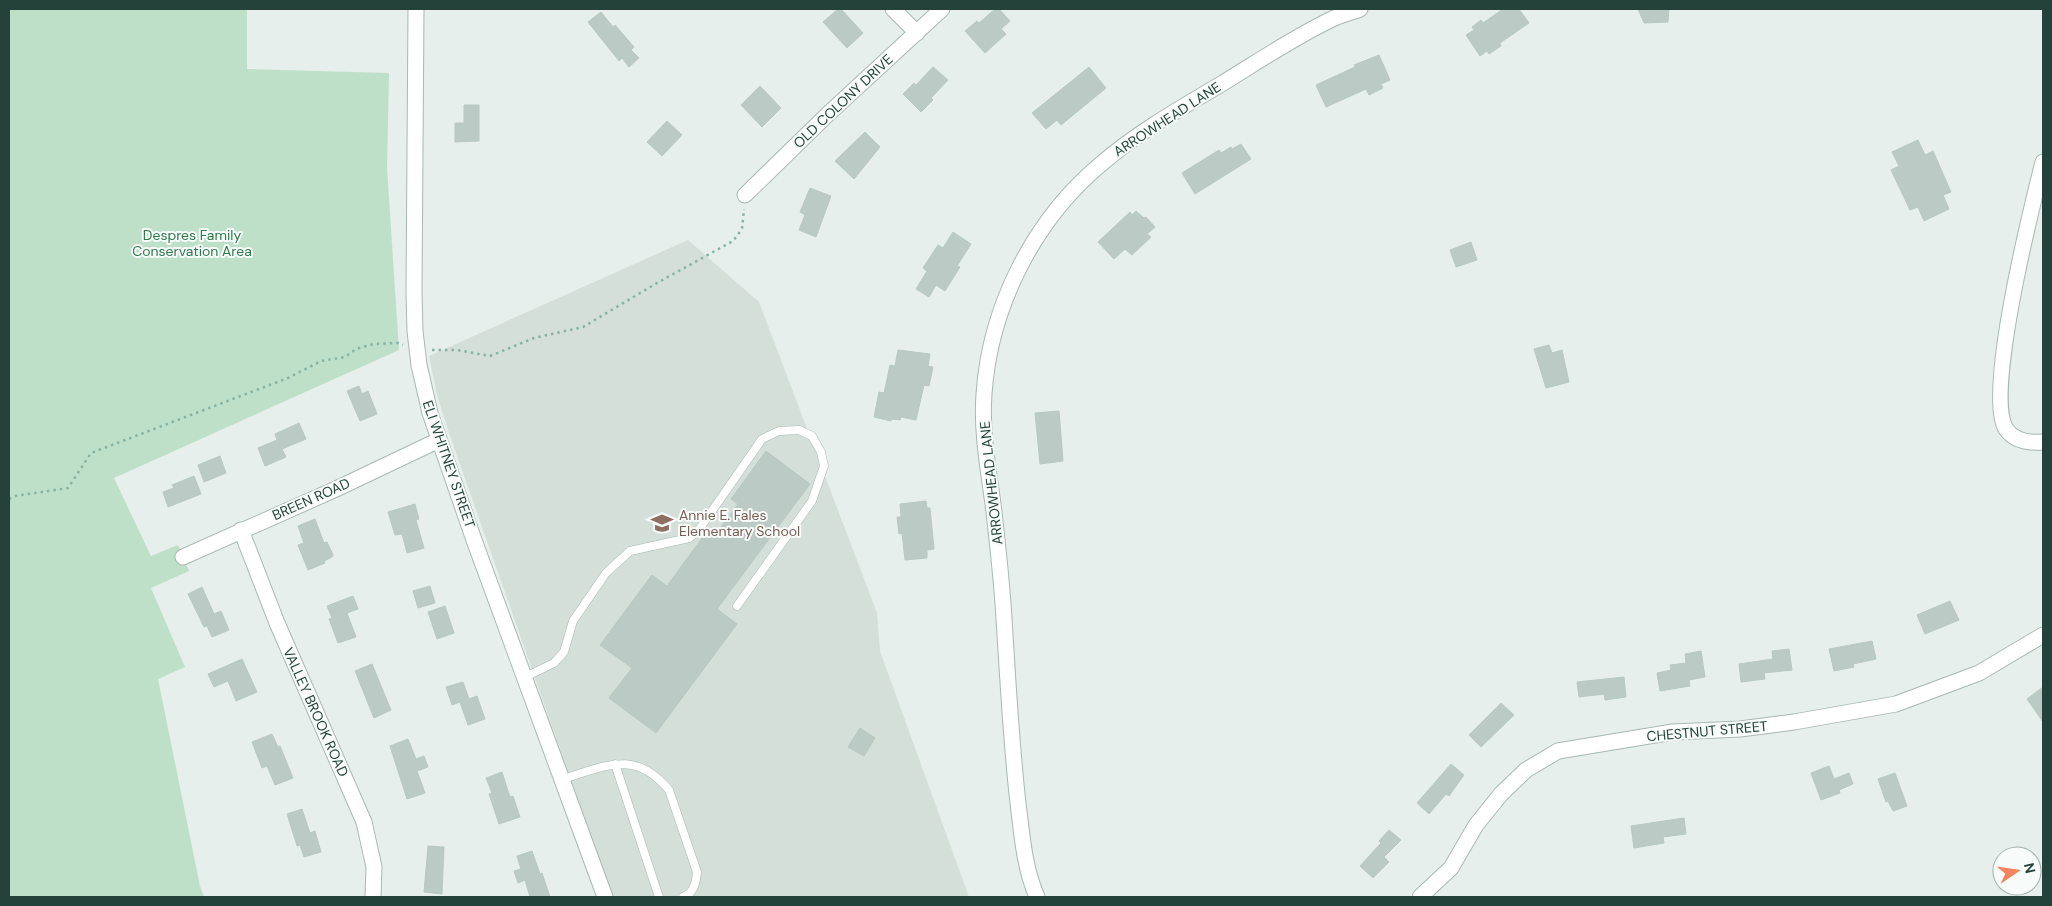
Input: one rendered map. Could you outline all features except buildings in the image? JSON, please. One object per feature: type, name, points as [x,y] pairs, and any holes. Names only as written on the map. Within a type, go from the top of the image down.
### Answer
[{"type":"street","name":"ELI WHITNEY STREET","points":[[416,9],[414,292],[417,351],[426,398],[439,440],[605,897]]},
{"type":"street","points":[[893,9],[917,33]]},
{"type":"street","name":"OLD COLONY DRIVE","points":[[745,195],[827,115],[942,9]]},
{"type":"street","name":"ARROWHEAD LANE","points":[[1037,897],[1030,880],[1022,845],[1011,745],[1001,571],[984,436],[986,367],[1000,314],[1031,246],[1050,217],[1072,191],[1102,163],[1158,122],[1249,67],[1331,19],[1360,9]]},
{"type":"street","points":[[2043,162],[2032,203],[2008,319],[1999,396],[2001,415],[2006,429],[2017,438],[2031,443],[2043,442]]},
{"type":"street","name":"BREEN ROAD","points":[[183,557],[336,489],[439,440]]},
{"type":"street","name":"VALLEY BROOK ROAD","points":[[241,530],[277,623],[364,822],[374,867],[373,897]]},
{"type":"street","name":"CHESTNUT STREET","points":[[1420,897],[1451,868],[1476,825],[1501,794],[1526,770],[1558,751],[1673,732],[1740,729],[1794,722],[1896,704],[1979,673],[2043,635]]},
{"type":"lane","points":[[525,677],[554,663],[564,652],[573,621],[606,573],[630,551],[689,538],[698,531],[762,439],[779,431],[799,430],[812,436],[821,452],[824,466],[820,479],[812,501],[737,606]]},
{"type":"lane","points":[[563,779],[615,764],[626,763],[647,770],[660,779],[669,790],[697,872],[696,883],[688,895],[683,897]]},
{"type":"lane","points":[[615,764],[659,897]]},
{"type":"path","points":[[9,499],[15,496],[68,488],[92,453],[288,378],[321,361],[345,357],[356,349],[374,344],[398,343],[417,351],[457,350],[490,356],[534,338],[583,328],[656,283],[733,241],[742,229],[745,195]]},
{"type":"shaded area","name":"Annie E. Fales Elementary School","points":[[688,240],[759,302],[877,613],[880,651],[969,897],[612,897],[449,433],[437,395],[429,356]]},
{"type":"green space","name":"Despres Family Conservation Area","points":[[9,9],[247,9],[247,69],[389,73],[387,168],[399,350],[114,478],[151,556],[178,545],[189,571],[151,588],[185,667],[158,679],[200,886],[204,897],[9,897]]},
{"type":"place","name":"Annie E. Fales Elementary School","points":[[662,523]]}]
